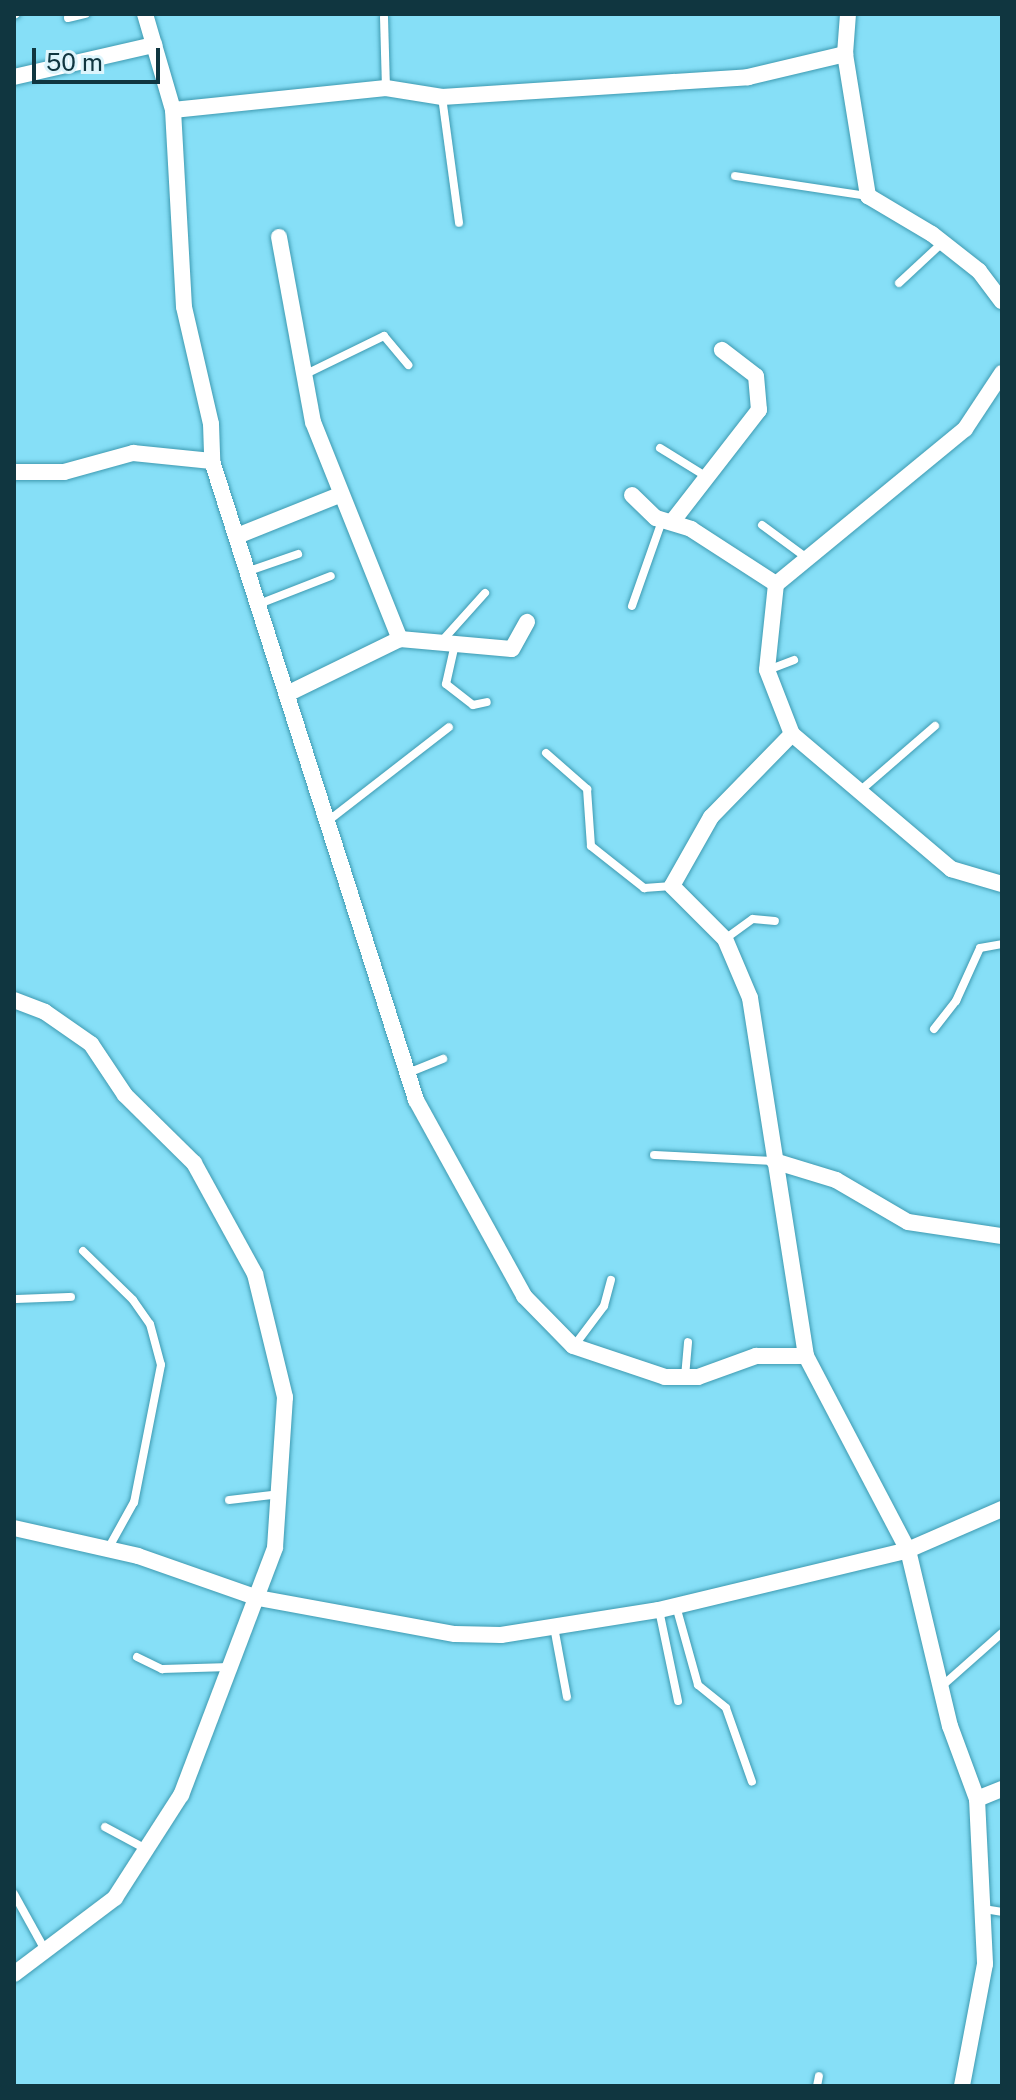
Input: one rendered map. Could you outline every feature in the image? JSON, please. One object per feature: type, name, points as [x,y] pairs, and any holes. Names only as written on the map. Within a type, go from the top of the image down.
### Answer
[{"type":"street","points":[[145,14],[173,110],[184,307],[212,461],[287,694],[324,824],[407,1073],[524,1296],[573,1346],[632,1371],[685,1377],[756,1356],[806,1356]]},
{"type":"street","points":[[848,14],[845,54],[868,196],[942,242],[1002,301]]},
{"type":"street","points":[[14,77],[154,45]]},
{"type":"street","points":[[173,110],[386,88],[442,97],[748,77],[845,54]]},
{"type":"street","points":[[279,237],[306,374],[337,496],[400,639]]},
{"type":"street","points":[[667,522],[708,477],[759,410],[756,376],[722,350]]},
{"type":"street","points":[[1002,373],[965,429],[776,584],[767,670],[792,734],[951,869],[1002,884]]},
{"type":"street","points":[[14,472],[64,472],[133,453],[212,461]]},
{"type":"street","points":[[632,495],[667,522],[776,584]]},
{"type":"street","points":[[237,536],[337,496]]},
{"type":"street","points":[[287,694],[400,639],[512,649],[527,622]]},
{"type":"street","points":[[792,734],[711,817],[672,886],[725,939],[763,1047],[774,1161],[806,1356],[908,1550],[977,1799],[985,1964],[962,2086]]},
{"type":"street","points":[[14,1000],[45,1012],[91,1044],[125,1095],[194,1163],[222,1208],[255,1274],[283,1371],[282,1494],[275,1548],[231,1667],[151,1851],[115,1898],[14,1974]]},
{"type":"street","points":[[774,1161],[836,1180],[908,1222],[1002,1236]]},
{"type":"street","points":[[14,1528],[108,1549],[258,1598],[455,1634],[554,1627],[667,1608],[908,1550],[1002,1509]]},
{"type":"street","points":[[977,1799],[1002,1789]]},
{"type":"lane","points":[[68,18],[86,14]]},
{"type":"lane","points":[[384,17],[386,88]]},
{"type":"lane","points":[[442,97],[459,223]]},
{"type":"lane","points":[[735,176],[868,196]]},
{"type":"lane","points":[[899,283],[942,242]]},
{"type":"lane","points":[[306,374],[384,336],[408,365]]},
{"type":"lane","points":[[660,448],[708,477]]},
{"type":"lane","points":[[632,606],[667,522]]},
{"type":"lane","points":[[762,525],[807,558]]},
{"type":"lane","points":[[249,571],[298,554]]},
{"type":"lane","points":[[259,604],[331,576]]},
{"type":"lane","points":[[485,593],[448,644],[446,684],[473,705],[487,702]]},
{"type":"lane","points":[[767,670],[794,660]]},
{"type":"lane","points":[[861,790],[935,726]]},
{"type":"lane","points":[[324,824],[449,727]]},
{"type":"lane","points":[[546,753],[587,789],[591,846],[644,888],[672,886]]},
{"type":"lane","points":[[725,939],[753,919],[775,921]]},
{"type":"lane","points":[[934,1029],[980,948],[1002,944]]},
{"type":"lane","points":[[407,1073],[443,1059]]},
{"type":"lane","points":[[654,1155],[774,1161]]},
{"type":"lane","points":[[83,1251],[141,1312],[161,1365],[134,1502],[108,1549]]},
{"type":"lane","points":[[573,1346],[604,1306],[611,1280]]},
{"type":"lane","points":[[14,1299],[71,1297]]},
{"type":"lane","points":[[685,1377],[688,1342]]},
{"type":"lane","points":[[229,1500],[282,1494]]},
{"type":"lane","points":[[667,1608],[678,1701]]},
{"type":"lane","points":[[667,1608],[698,1685],[726,1708],[752,1782]]},
{"type":"lane","points":[[554,1627],[567,1697]]},
{"type":"lane","points":[[943,1685],[1002,1633]]},
{"type":"lane","points":[[137,1657],[162,1669],[231,1667]]},
{"type":"lane","points":[[105,1827],[151,1851]]},
{"type":"lane","points":[[14,1894],[45,1951]]},
{"type":"lane","points":[[984,1909],[1002,1912]]}]
